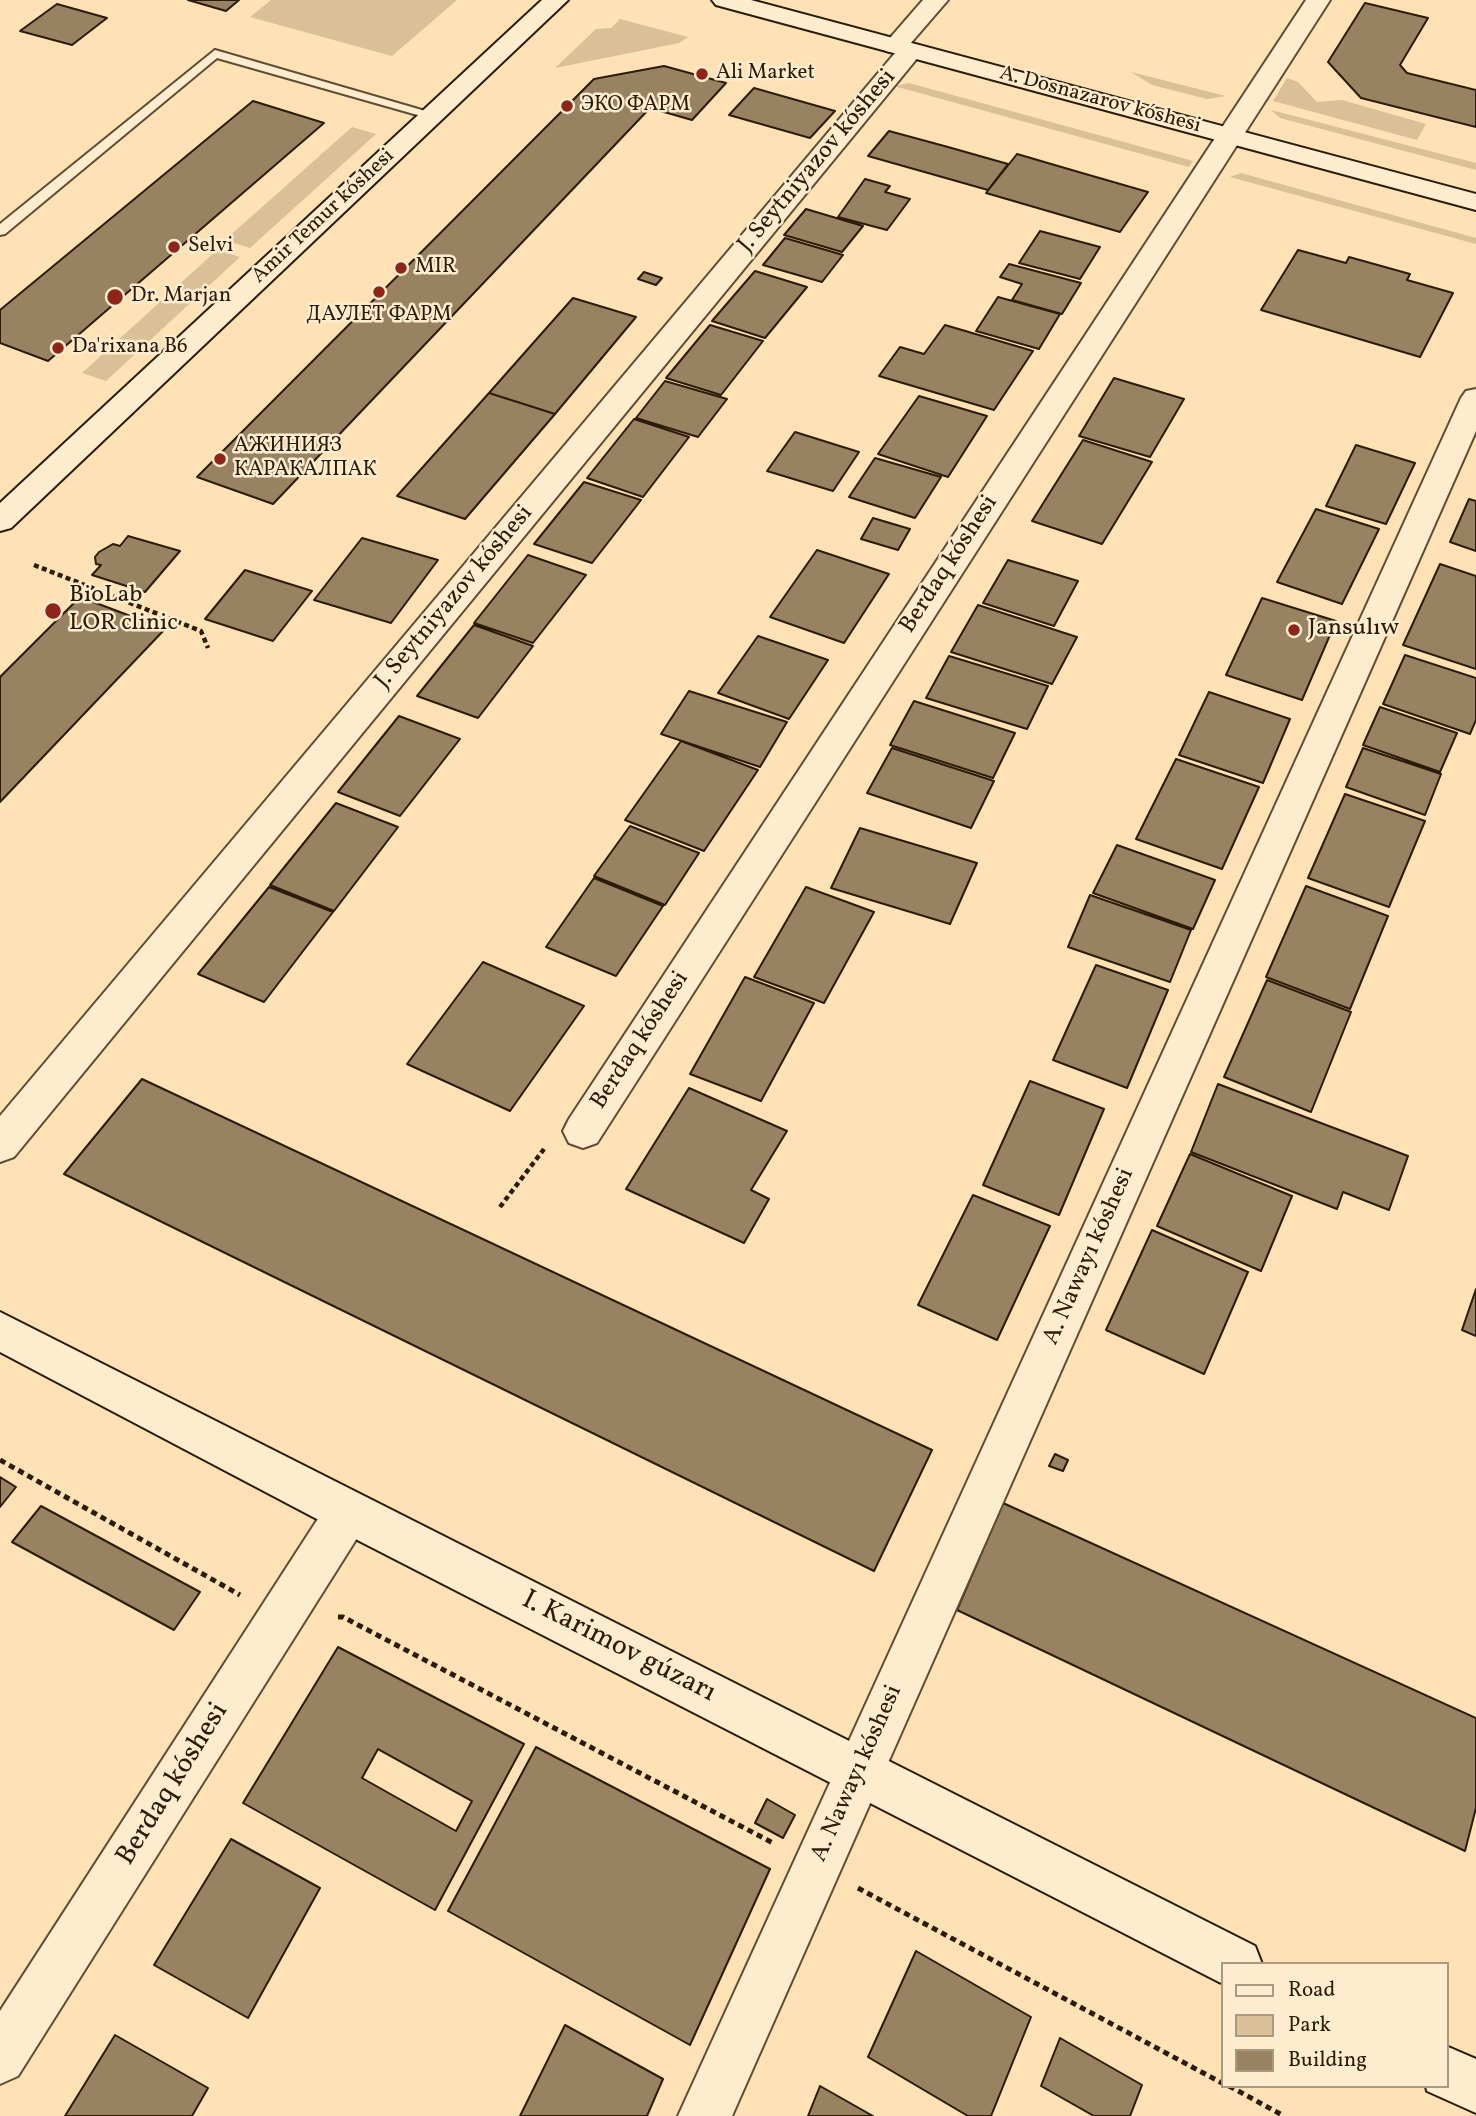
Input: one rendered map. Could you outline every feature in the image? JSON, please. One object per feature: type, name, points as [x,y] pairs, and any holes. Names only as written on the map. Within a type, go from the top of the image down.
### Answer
[{"type":"street","name":"Amir Temur kóshesi","points":[[0,521],[556,0]]},
{"type":"street","name":"A. Dosnazarov kóshesi","points":[[724,0],[1476,202]]},
{"type":"street","name":"J. Seytniyazov kóshesi","points":[[0,1145],[902,48],[936,0]]},
{"type":"street","name":"Berdaq kóshesi","points":[[583,1131],[1318,0]]},
{"type":"street","name":"A. Nawayı kóshesi","points":[[705,2116],[1476,398]]},
{"type":"street","name":"I. Karimov gúzarı","points":[[0,1331],[348,1512],[861,1770],[1233,1962]]},
{"type":"street","name":"Berdaq kóshesi","points":[[0,2058],[348,1512]]},
{"type":"street","points":[[1448,2072],[1476,2087]]},
{"type":"lane","points":[[0,231],[215,54],[433,115]]},
{"type":"path","points":[[34,565],[201,631],[208,648]]},
{"type":"path","points":[[500,1207],[550,1141],[583,1131]]},
{"type":"path","points":[[0,1460],[280,1618],[342,1617],[817,1866],[1220,2082]]},
{"type":"path","points":[[1232,2088],[1284,2116]]},
{"type":"green space","points":[[271,0],[457,0],[392,56],[250,17]]},
{"type":"green space","points":[[620,19],[688,37],[679,43],[555,68],[596,29],[611,28]]},
{"type":"green space","points":[[1131,72],[1226,96],[1207,99],[1152,85]]},
{"type":"green space","points":[[1287,78],[1298,82],[1317,102],[1342,100],[1426,124],[1417,140],[1273,101]]},
{"type":"green space","points":[[909,83],[1193,161],[1189,167],[894,86]]},
{"type":"green space","points":[[1271,110],[1476,163],[1476,170],[1280,118]]},
{"type":"green space","points":[[352,127],[376,134],[250,248],[225,240]]},
{"type":"green space","points":[[1241,173],[1476,238],[1476,244],[1230,177]]},
{"type":"green space","points":[[217,250],[240,257],[106,381],[82,373]]},
{"type":"building","points":[[188,0],[239,0],[226,11]]},
{"type":"building","points":[[1365,3],[1428,18],[1400,65],[1407,73],[1476,90],[1476,127],[1361,98],[1328,62]]},
{"type":"building","points":[[57,4],[107,18],[72,45],[20,31]]},
{"type":"building","points":[[664,66],[726,83],[692,120],[650,108],[273,504],[197,477],[594,79]]},
{"type":"building","points":[[754,88],[835,111],[810,138],[729,115]]},
{"type":"building","points":[[253,101],[324,123],[48,361],[0,343],[0,310]]},
{"type":"building","points":[[889,131],[1008,164],[988,190],[868,156]]},
{"type":"building","points":[[1017,154],[1148,192],[1120,232],[986,193]]},
{"type":"building","points":[[865,179],[890,186],[885,192],[910,199],[887,230],[838,217]]},
{"type":"building","points":[[806,209],[863,226],[842,252],[784,235]]},
{"type":"building","points":[[1040,231],[1100,247],[1080,279],[1019,263]]},
{"type":"building","points":[[785,238],[843,255],[822,282],[763,265]]},
{"type":"building","points":[[1298,250],[1346,263],[1349,257],[1410,274],[1407,280],[1453,293],[1420,357],[1261,310]]},
{"type":"building","points":[[1009,264],[1081,283],[1062,314],[1012,300],[1022,284],[1000,277]]},
{"type":"building","points":[[755,271],[807,287],[765,338],[712,321]]},
{"type":"building","points":[[644,272],[662,278],[656,285],[638,279]]},
{"type":"building","points":[[998,297],[1060,314],[1039,349],[976,331]]},
{"type":"building","points":[[573,298],[636,317],[555,414],[489,393]]},
{"type":"building","points":[[710,325],[763,341],[721,395],[666,378]]},
{"type":"building","points":[[945,325],[1033,351],[994,410],[879,376],[900,347],[924,354]]},
{"type":"building","points":[[1114,378],[1184,399],[1150,457],[1079,436]]},
{"type":"building","points":[[665,381],[727,399],[698,437],[636,418]]},
{"type":"building","points":[[489,393],[555,414],[465,519],[397,496]]},
{"type":"building","points":[[919,396],[987,416],[948,477],[878,454]]},
{"type":"building","points":[[634,419],[689,437],[643,497],[587,478]]},
{"type":"building","points":[[795,432],[859,452],[833,491],[767,471]]},
{"type":"building","points":[[1083,440],[1152,462],[1102,544],[1032,521]]},
{"type":"building","points":[[1356,445],[1415,463],[1386,524],[1326,506]]},
{"type":"building","points":[[875,458],[941,477],[915,518],[849,497]]},
{"type":"building","points":[[584,482],[641,500],[592,563],[534,544]]},
{"type":"building","points":[[1469,499],[1476,501],[1476,551],[1450,542]]},
{"type":"building","points":[[1316,509],[1379,529],[1342,604],[1277,582]]},
{"type":"building","points":[[873,518],[910,529],[898,550],[861,539]]},
{"type":"building","points":[[128,536],[180,551],[145,592],[92,575],[101,565],[96,564],[95,557],[99,552],[113,544],[120,546]]},
{"type":"building","points":[[362,538],[438,560],[391,623],[314,600]]},
{"type":"building","points":[[817,550],[889,574],[844,643],[770,617]]},
{"type":"building","points":[[528,555],[586,575],[533,643],[474,623]]},
{"type":"building","points":[[1008,560],[1078,581],[1054,626],[983,603]]},
{"type":"building","points":[[1440,564],[1476,576],[1476,669],[1403,645]]},
{"type":"building","points":[[245,570],[312,591],[273,641],[205,619]]},
{"type":"building","points":[[80,597],[165,629],[0,802],[0,677]]},
{"type":"building","points":[[1262,598],[1336,621],[1302,700],[1226,675]]},
{"type":"building","points":[[978,605],[1077,637],[1052,684],[951,652]]},
{"type":"building","points":[[474,625],[533,646],[478,718],[417,696]]},
{"type":"building","points":[[758,636],[828,660],[789,719],[718,693]]},
{"type":"building","points":[[1405,655],[1476,678],[1476,720],[1470,734],[1383,704]]},
{"type":"building","points":[[949,656],[1048,686],[1027,729],[926,698]]},
{"type":"building","points":[[689,691],[787,722],[760,767],[661,734]]},
{"type":"building","points":[[1209,692],[1290,719],[1263,783],[1179,755]]},
{"type":"building","points":[[914,701],[1015,733],[993,778],[890,745]]},
{"type":"building","points":[[1380,707],[1457,733],[1440,772],[1363,745]]},
{"type":"building","points":[[399,716],[460,739],[400,816],[338,792]]},
{"type":"building","points":[[681,741],[758,770],[704,851],[625,820]]},
{"type":"building","points":[[892,748],[994,781],[971,828],[867,793]]},
{"type":"building","points":[[1363,748],[1441,774],[1425,815],[1346,787]]},
{"type":"building","points":[[1176,759],[1259,787],[1222,869],[1136,839]]},
{"type":"building","points":[[1345,794],[1425,821],[1389,907],[1308,878]]},
{"type":"building","points":[[336,803],[398,827],[334,911],[270,885]]},
{"type":"building","points":[[630,826],[699,853],[665,905],[594,876]]},
{"type":"building","points":[[860,828],[977,863],[950,924],[831,888]]},
{"type":"building","points":[[1117,845],[1215,880],[1193,929],[1093,893]]},
{"type":"building","points":[[594,878],[663,906],[616,976],[546,947]]},
{"type":"building","points":[[1306,886],[1388,916],[1350,1009],[1266,977]]},
{"type":"building","points":[[269,887],[333,912],[264,1002],[198,974]]},
{"type":"building","points":[[806,887],[874,912],[824,1003],[754,977]]},
{"type":"building","points":[[1090,895],[1191,930],[1170,982],[1068,947]]},
{"type":"building","points":[[483,962],[584,1006],[510,1111],[407,1064]]},
{"type":"building","points":[[1096,965],[1168,990],[1127,1088],[1053,1060]]},
{"type":"building","points":[[745,977],[814,1003],[761,1101],[690,1074]]},
{"type":"building","points":[[1267,980],[1351,1012],[1311,1112],[1224,1077]]},
{"type":"building","points":[[142,1079],[932,1450],[874,1571],[64,1174]]},
{"type":"building","points":[[1030,1081],[1104,1109],[1059,1215],[983,1185]]},
{"type":"building","points":[[1218,1084],[1408,1156],[1389,1210],[1343,1192],[1337,1209],[1191,1152]]},
{"type":"building","points":[[689,1088],[787,1131],[751,1190],[769,1199],[744,1243],[626,1189]]},
{"type":"building","points":[[1190,1154],[1292,1196],[1261,1271],[1157,1226]]},
{"type":"building","points":[[973,1195],[1050,1226],[997,1340],[918,1305]]},
{"type":"building","points":[[1152,1230],[1248,1272],[1204,1374],[1106,1330]]},
{"type":"building","points":[[1476,1289],[1476,1336],[1462,1330]]},
{"type":"building","points":[[1055,1454],[1068,1460],[1063,1471],[1049,1466]]},
{"type":"building","points":[[0,1477],[16,1487],[0,1507]]},
{"type":"building","points":[[1003,1503],[1476,1718],[1476,1808],[1465,1851],[957,1610]]},
{"type":"building","points":[[41,1506],[200,1592],[174,1630],[12,1542]]},
{"type":"building","points":[[338,1647],[524,1744],[435,1910],[243,1803]],"holes":[[[378,1749],[472,1801],[456,1831],[362,1778]]]},
{"type":"building","points":[[536,1747],[770,1869],[690,2045],[448,1911]]},
{"type":"building","points":[[767,1799],[795,1815],[783,1838],[755,1823]]},
{"type":"building","points":[[231,1839],[320,1888],[248,2018],[154,1965]]},
{"type":"building","points":[[916,1951],[1031,2017],[991,2116],[968,2116],[868,2057]]},
{"type":"building","points":[[565,2025],[663,2079],[647,2116],[520,2116]]},
{"type":"building","points":[[115,2035],[208,2088],[192,2116],[65,2116]]},
{"type":"building","points":[[1060,2038],[1142,2085],[1130,2116],[1094,2116],[1041,2086]]},
{"type":"building","points":[[820,2086],[873,2116],[808,2116]]},
{"type":"place","name":"Ali Market","points":[[702,74]]},
{"type":"place","name":"ЭКО ФАРМ","points":[[567,106]]},
{"type":"place","name":"Selvi","points":[[174,247]]},
{"type":"place","name":"MIR","points":[[401,268]]},
{"type":"place","name":"ДАУЛЕТ ФАРМ","points":[[379,292]]},
{"type":"place","name":"Dr. Marjan","points":[[115,297]]},
{"type":"place","name":"Da'rixana B6","points":[[58,348]]},
{"type":"place","name":"АЖИНИЯЗ КАРАКАЛПАК","points":[[220,459]]},
{"type":"place","name":"BioLab LOR clinic","points":[[53,611]]},
{"type":"place","name":"Jansulıw","points":[[1294,630]]}]
